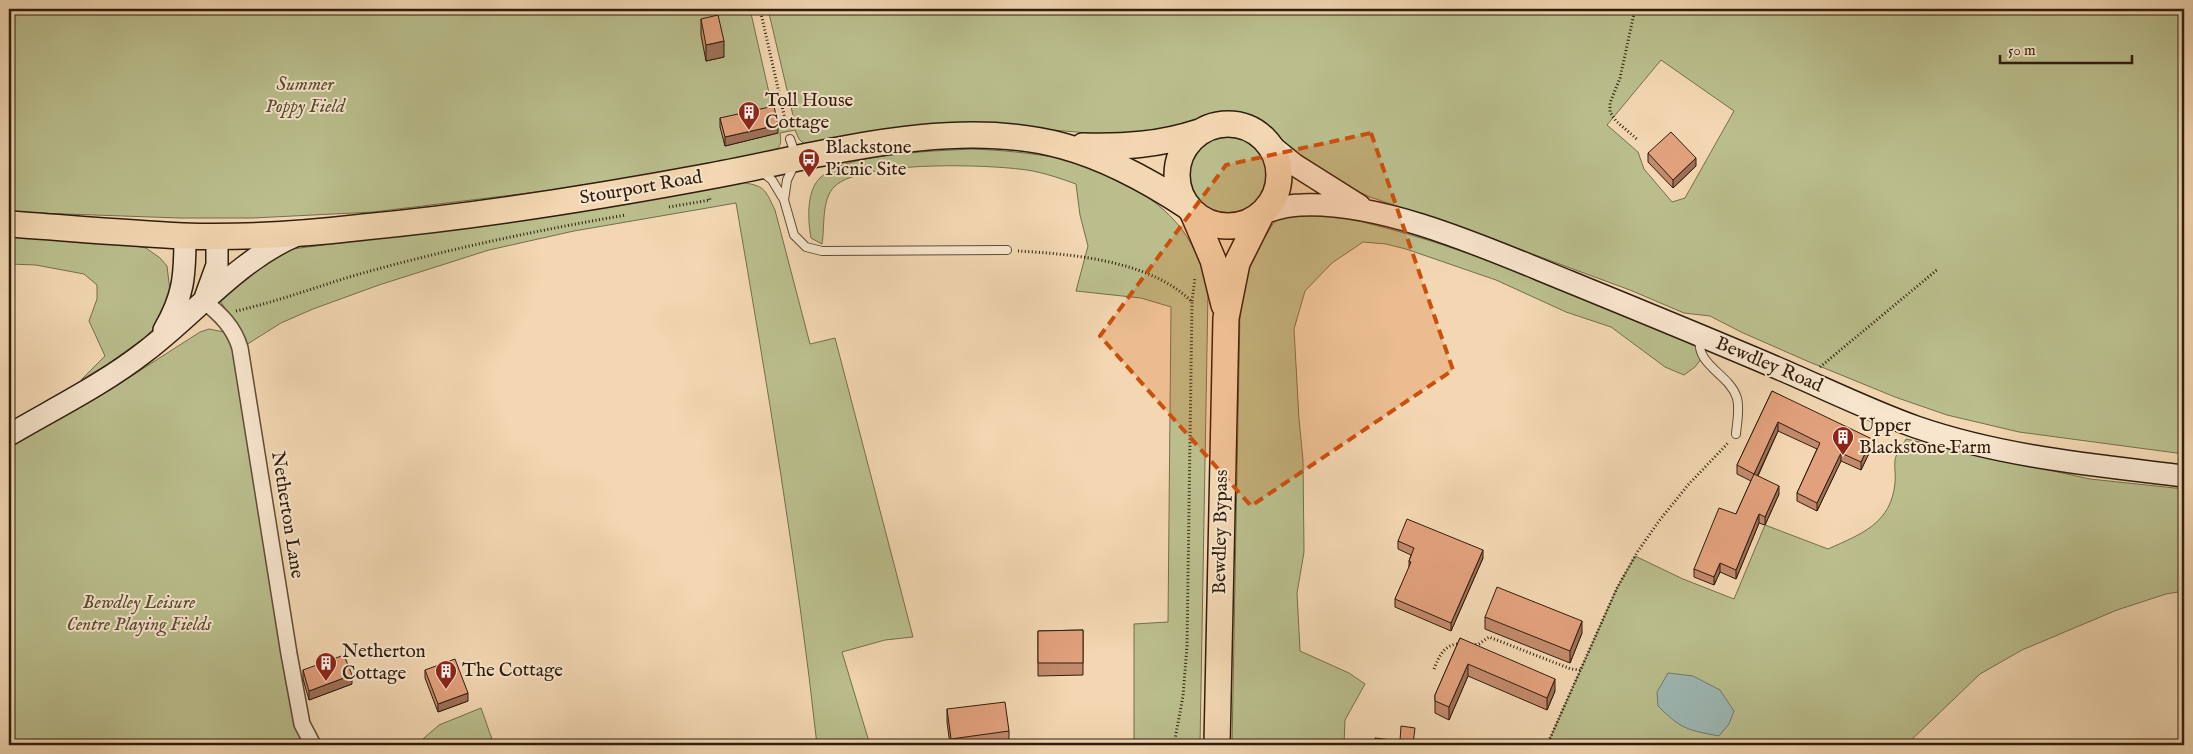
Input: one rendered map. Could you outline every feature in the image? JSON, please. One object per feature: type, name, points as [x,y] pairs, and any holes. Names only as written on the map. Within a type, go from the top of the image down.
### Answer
[{"type":"highway","points":[[1229,123],[1244,126],[1258,133],[1269,144],[1277,159],[1279,175],[1277,192],[1262,214],[1251,221],[1236,226],[1221,226],[1206,222],[1190,210],[1177,184],[1176,169],[1180,155],[1188,142],[1199,132],[1213,125],[1229,123]]},
{"type":"highway","name":"Stourport Road","points":[[9,224],[185,236],[302,233],[367,227],[587,198],[755,167],[793,149],[884,143],[948,136],[1013,138],[1063,146],[1125,147],[1175,140],[1199,132]]},
{"type":"highway","name":"Stourport Road","points":[[1063,146],[1138,176],[1190,210]]},
{"type":"highway","name":"Bewdley Bypass","points":[[1190,210],[1213,260],[1226,318]]},
{"type":"highway","name":"Bewdley Bypass","points":[[1217,745],[1226,318],[1237,263],[1262,214]]},
{"type":"main road","name":"Bewdley Road","points":[[1269,144],[1296,165],[1365,210]]},
{"type":"main road","name":"Bewdley Road","points":[[1262,214],[1300,205],[1323,205],[1365,210],[1458,238],[1700,335],[1914,426],[1979,445],[2069,462],[2184,476]]},
{"type":"main road","points":[[9,435],[109,377],[142,354],[159,339],[212,307],[262,254],[302,233]]},
{"type":"main road","points":[[159,339],[181,297],[185,236]]},
{"type":"main road","points":[[212,307],[217,266],[216,236]]},
{"type":"street","name":"Netherton Lane","points":[[212,307],[234,332],[240,348],[302,724],[313,745]]},
{"type":"lane","points":[[784,200],[793,149]]},
{"type":"lane","points":[[755,167],[772,180],[784,200],[794,235],[806,247],[822,251],[1007,250]]},
{"type":"lane","points":[[1700,335],[1698,346],[1702,358],[1724,378],[1737,397],[1739,413],[1736,434]]},
{"type":"path","points":[[760,9],[793,149]]},
{"type":"path","points":[[1635,9],[1620,78],[1610,103],[1610,112],[1616,121],[1638,140]]},
{"type":"path","points":[[664,208],[710,200],[707,177]]},
{"type":"path","points":[[212,307],[272,302],[364,273],[572,224],[627,214]]},
{"type":"path","points":[[1007,250],[1060,254],[1149,274],[1181,291],[1192,302],[1187,646],[1183,696],[1174,745]]},
{"type":"path","points":[[1805,380],[1938,269]]},
{"type":"path","points":[[1547,745],[1617,588],[1638,551],[1670,507],[1722,452],[1736,434]]},
{"type":"path","points":[[1434,670],[1438,658],[1446,648],[1454,644],[1479,644],[1489,637],[1571,669],[1580,670]]},
{"type":"highlighted area","points":[[1371,133],[1453,370],[1251,506],[1100,336],[1226,165]]},
{"type":"green space","name":"Summer Poppy Field","points":[[9,9],[750,9],[777,128],[795,124],[768,9],[2184,9],[2184,454],[2019,432],[1947,415],[1895,397],[1807,361],[1710,316],[1684,313],[1630,290],[1470,231],[1370,197],[1345,185],[1309,162],[1266,128],[1239,115],[1222,115],[1207,118],[1184,128],[1111,135],[1030,128],[805,145],[799,139],[795,130],[780,133],[780,143],[774,151],[578,187],[373,212],[253,218],[180,218],[9,212]],"holes":[[[1661,60],[1734,111],[1685,198],[1672,202],[1644,169],[1638,152],[1607,125]]]},
{"type":"green space","points":[[1227,135],[1242,138],[1255,147],[1264,160],[1267,175],[1264,190],[1255,203],[1242,212],[1227,215],[1212,212],[1199,203],[1190,190],[1187,175],[1190,160],[1199,147],[1212,138]]},
{"type":"green space","points":[[971,149],[1026,153],[1079,162],[1113,177],[1148,198],[1176,222],[1196,253],[1203,271],[1208,292],[1200,745],[1134,745],[1134,624],[1168,622],[1171,307],[1141,298],[1076,291],[1088,246],[1080,215],[1076,184],[1033,171],[990,167],[930,166],[872,172],[850,178],[835,186],[827,198],[822,244],[811,238],[809,224],[810,199],[819,179],[830,170],[867,159],[890,155]]},
{"type":"green space","name":"Bewdley Leisure Centre Playing Fields","points":[[745,183],[761,188],[775,210],[810,344],[835,338],[913,637],[885,640],[842,652],[870,745],[817,745],[791,541],[736,203],[574,231],[489,250],[379,285],[313,309],[281,323],[246,345],[306,722],[318,745],[9,745],[9,448],[133,375],[200,332],[209,329],[224,332],[229,315],[221,302],[223,294],[281,254],[292,249],[443,230]]},
{"type":"green space","points":[[1309,211],[1410,235],[1459,250],[1555,286],[1698,346],[1702,358],[1695,367],[1684,375],[1665,367],[1611,327],[1566,312],[1496,280],[1406,249],[1386,244],[1363,242],[1332,263],[1305,291],[1294,329],[1303,460],[1304,552],[1297,593],[1300,651],[1349,673],[1365,684],[1345,720],[1344,745],[1232,745],[1240,311],[1248,266],[1272,225],[1277,220]]},
{"type":"green space","points":[[9,235],[123,243],[146,248],[160,258],[167,266],[170,291],[158,324],[144,338],[108,364],[81,380],[105,356],[89,321],[97,299],[97,285],[84,274],[36,265],[9,264]]},
{"type":"green space","points":[[1906,439],[2090,479],[2184,489],[2184,591],[2166,594],[2117,610],[2022,650],[1980,674],[1906,745],[1547,745],[1617,588],[1635,556],[1683,579],[1734,599],[1765,525],[1828,549],[1863,532],[1881,518],[1892,497],[1895,480],[1895,460]]},
{"type":"green space","points":[[481,708],[494,745],[416,745],[439,725]]},
{"type":"water","points":[[1668,673],[1693,676],[1720,690],[1734,711],[1729,724],[1719,736],[1685,727],[1673,720],[1658,706],[1657,692]]},
{"type":"building","points":[[718,15],[724,41],[706,45],[701,19]]},
{"type":"building","points":[[774,106],[778,125],[725,137],[720,118]]},
{"type":"building","points":[[1671,132],[1696,158],[1673,180],[1648,153]]},
{"type":"building","name":"Upper Blackstone Farm","points":[[1772,391],[1872,439],[1861,462],[1841,453],[1817,503],[1797,493],[1820,443],[1778,422],[1754,474],[1737,465]]},
{"type":"building","points":[[1754,474],[1779,486],[1765,517],[1759,514],[1736,570],[1720,563],[1714,577],[1694,569],[1719,508],[1736,514]]},
{"type":"building","points":[[1407,519],[1483,550],[1451,623],[1395,599],[1411,562],[1409,561],[1414,548],[1398,541]]},
{"type":"building","points":[[1497,587],[1582,621],[1570,651],[1485,617]]},
{"type":"building","points":[[1083,630],[1083,663],[1038,663],[1038,631]]},
{"type":"building","points":[[1460,638],[1555,679],[1547,698],[1468,664],[1449,707],[1435,701],[1435,695]]},
{"type":"building","points":[[344,655],[352,675],[309,691],[303,670]]},
{"type":"building","name":"The Cottage","points":[[455,659],[468,693],[438,704],[425,670]]},
{"type":"building","points":[[1005,702],[1009,731],[951,739],[947,709]]},
{"type":"building","points":[[1401,726],[1415,728],[1413,744],[1419,745],[1374,745],[1375,738],[1400,741]]},
{"type":"place","name":"Toll House Cottage","points":[[749,131]]},
{"type":"place","name":"Blackstone Picnic Site","points":[[809,178]]},
{"type":"place","name":"Upper Blackstone Farm","points":[[1843,456]]},
{"type":"place","name":"Netherton Cottage","points":[[326,682]]},
{"type":"place","name":"The Cottage","points":[[446,690]]}]
